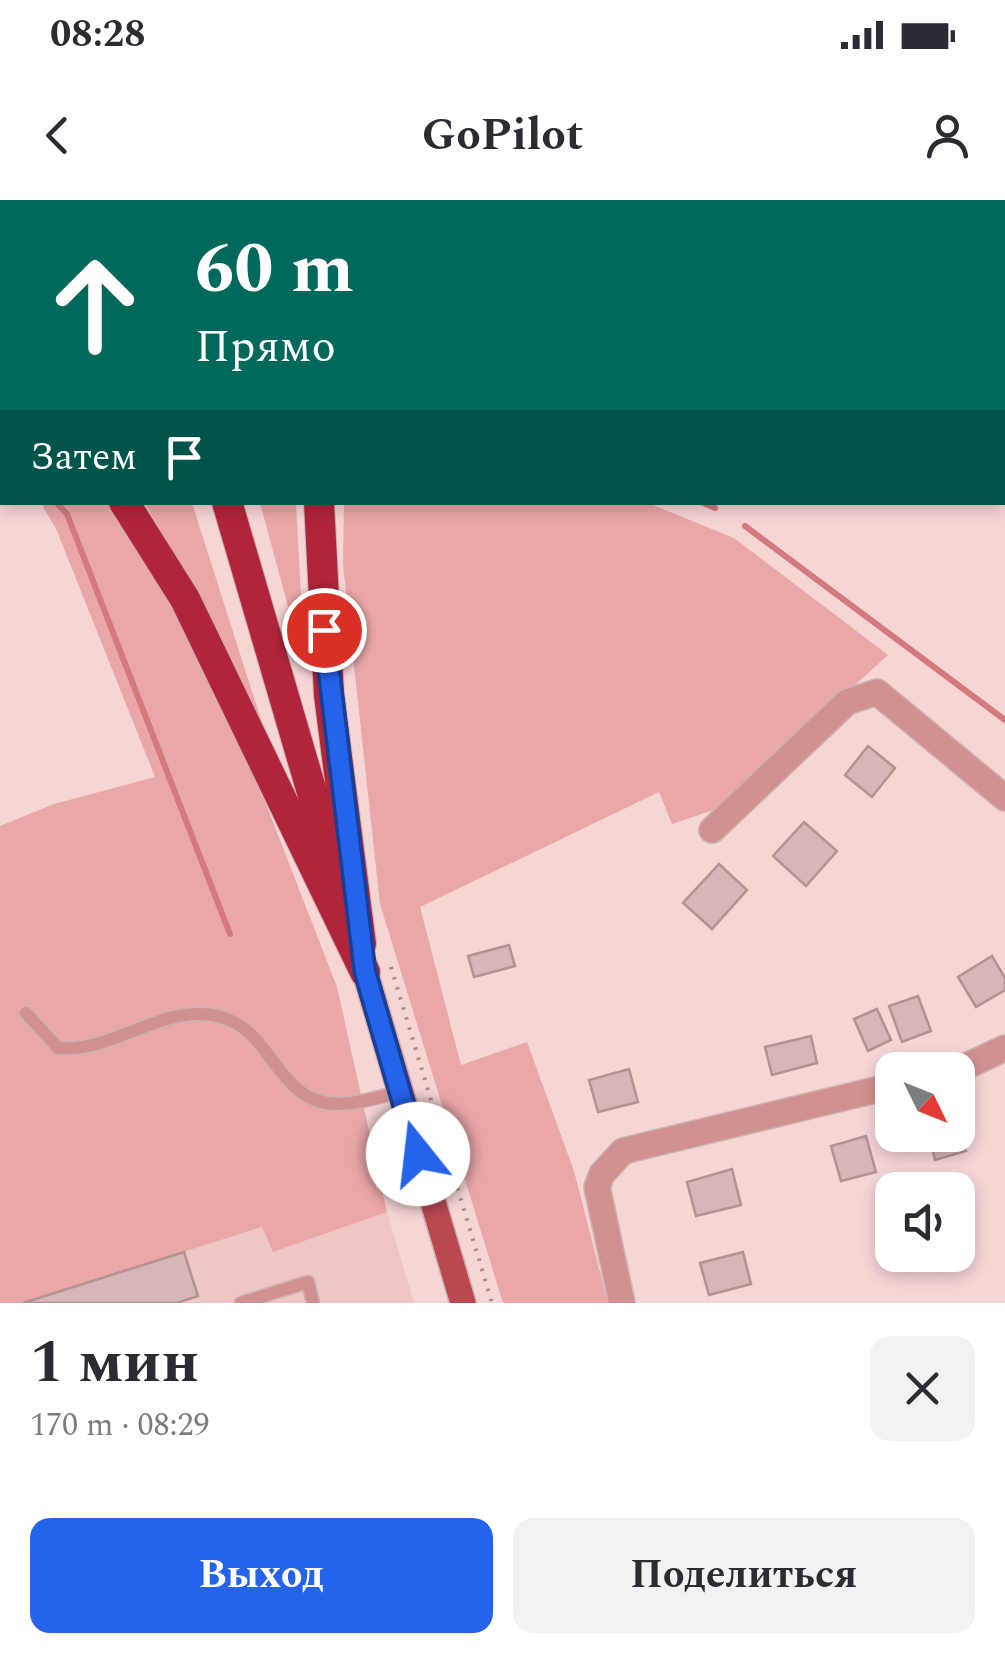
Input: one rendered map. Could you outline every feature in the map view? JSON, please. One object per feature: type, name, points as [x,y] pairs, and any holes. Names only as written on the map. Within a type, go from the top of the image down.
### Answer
[{"type":"highway","points":[[126,505],[185,599],[365,972]]},
{"type":"highway","points":[[228,505],[365,972]]},
{"type":"highway","points":[[319,505],[329,695],[365,972]]},
{"type":"main road","points":[[365,972],[463,1303]]},
{"type":"street","points":[[712,830],[846,702],[877,692],[1005,798]]},
{"type":"street","points":[[975,1062],[1005,1048]]},
{"type":"street","points":[[622,1303],[597,1187],[602,1174],[623,1151],[875,1090]]},
{"type":"lane","points":[[26,1013],[58,1048],[79,1050],[186,1014],[219,1016],[244,1026],[298,1093],[342,1104],[400,1092]]},
{"type":"lane","points":[[241,1303],[308,1282],[314,1303]]},
{"type":"shaded area","points":[[42,505],[110,505],[179,615],[257,781],[337,987],[387,1212],[273,1252],[262,1227],[23,1303],[0,1303],[0,826],[54,804],[155,777],[57,531]]},
{"type":"shaded area","points":[[146,505],[193,505],[264,729]]},
{"type":"shaded area","points":[[261,505],[296,505],[305,669]]},
{"type":"shaded area","points":[[344,505],[653,505],[734,538],[888,655],[722,807],[672,824],[659,792],[420,907],[461,1065],[527,1042],[574,1171],[608,1303],[503,1303],[380,904],[343,565]]},
{"type":"shaded area","points":[[387,1212],[414,1303],[23,1303],[263,1227],[273,1252]]},
{"type":"building","points":[[868,746],[895,768],[872,797],[845,775]]},
{"type":"building","points":[[804,822],[837,851],[806,886],[773,856]]},
{"type":"building","points":[[719,864],[747,890],[712,929],[683,903]]},
{"type":"building","points":[[509,945],[515,966],[474,977],[468,956]]},
{"type":"building","points":[[992,956],[1005,978],[1005,990],[976,1007],[958,977]]},
{"type":"building","points":[[918,996],[931,1031],[902,1042],[889,1006]]},
{"type":"building","points":[[877,1009],[891,1040],[868,1051],[854,1019]]},
{"type":"building","points":[[811,1036],[817,1063],[772,1075],[765,1047]]},
{"type":"building","points":[[629,1069],[638,1102],[598,1112],[589,1080]]},
{"type":"building","points":[[866,1136],[876,1172],[841,1181],[831,1146]]},
{"type":"building","points":[[933,1152],[963,1152],[935,1160]]},
{"type":"building","points":[[732,1169],[741,1205],[696,1216],[687,1182]]},
{"type":"building","points":[[184,1252],[198,1296],[177,1303],[23,1303]]},
{"type":"building","points":[[743,1252],[751,1284],[709,1295],[700,1263]]},
{"type":"waterway","points":[[59,505],[67,514],[230,934]]},
{"type":"waterway","points":[[708,505],[715,508]]},
{"type":"waterway","points":[[745,526],[1005,720]]},
{"type":"route","points":[[324,630],[342,806],[365,972],[418,1154]]}]
